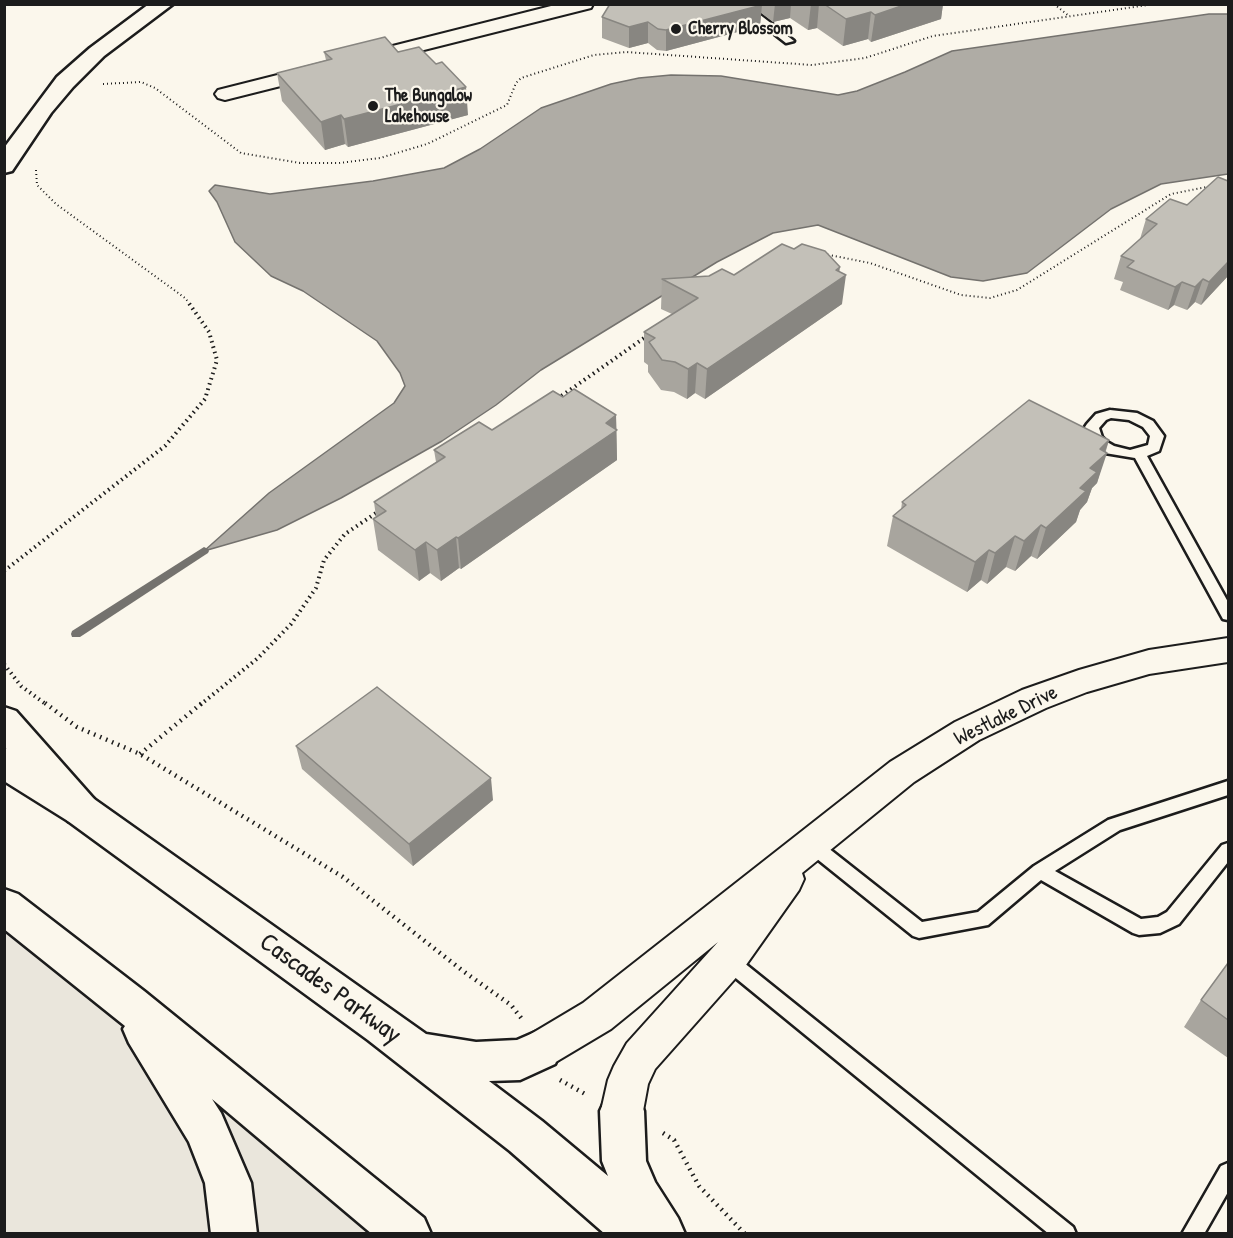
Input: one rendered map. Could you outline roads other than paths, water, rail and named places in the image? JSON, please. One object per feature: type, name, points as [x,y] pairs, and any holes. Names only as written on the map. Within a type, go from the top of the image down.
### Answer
[{"type":"main road","points":[[4,166],[43,109],[65,82],[97,51],[162,4]]},
{"type":"main road","points":[[4,721],[81,810]]},
{"type":"main road","name":"Cascades Parkway","points":[[4,762],[81,810],[417,1052],[526,1136],[642,1233]]},
{"type":"main road","points":[[4,906],[129,1004],[408,1233]]},
{"type":"main road","points":[[129,1004],[205,1128],[228,1183],[234,1233]]},
{"type":"main road","points":[[417,1052],[476,1062],[520,1060],[540,1049]]},
{"type":"main road","points":[[609,1104],[624,1161],[639,1198],[662,1233]]},
{"type":"street","points":[[225,94],[584,4]]},
{"type":"street","name":"Westlake Drive","points":[[540,1049],[597,1017],[902,772],[967,731],[1034,699],[1079,682],[1149,662],[1228,650]]},
{"type":"street","name":"Westlake Drive","points":[[609,1104],[628,1080],[641,1056],[727,960],[812,845]]},
{"type":"lane","points":[[740,4],[789,41]]},
{"type":"lane","points":[[1120,414],[1132,416],[1148,424],[1154,430],[1156,442],[1154,448],[1139,454],[1120,453],[1102,445],[1093,433],[1095,422],[1101,417],[1120,414]]},
{"type":"lane","points":[[1139,454],[1228,615]]},
{"type":"lane","points":[[812,845],[919,930],[982,919],[1040,872],[1114,825],[1228,788]]},
{"type":"lane","points":[[1040,872],[1139,927],[1160,925],[1173,918],[1228,850]]},
{"type":"lane","points":[[727,960],[1066,1233]]},
{"type":"lane","points":[[1192,1233],[1228,1173]]},
{"type":"waterway","points":[[76,634],[204,551]]},
{"type":"place","name":"Cherry Blossom","points":[[676,29]]},
{"type":"place","name":"The Bungalow Lakehouse","points":[[373,106]]}]
